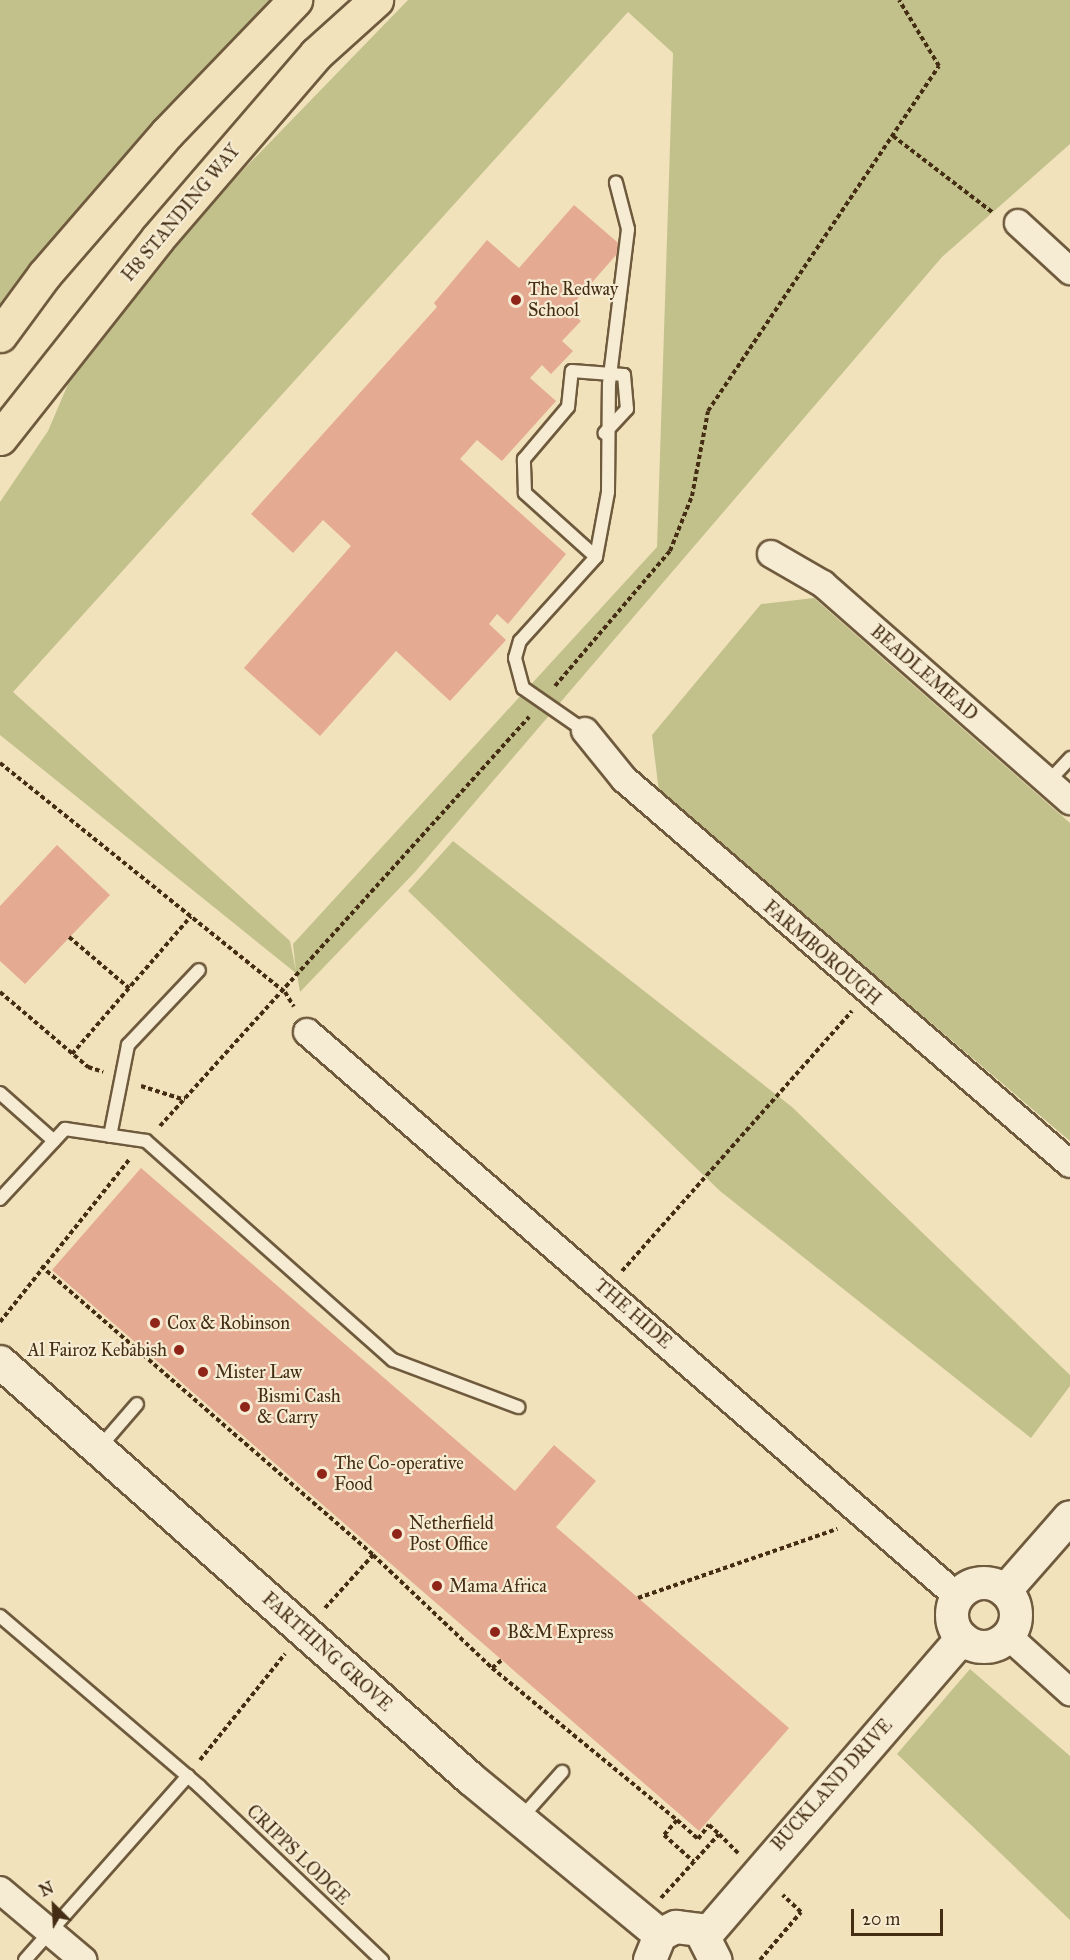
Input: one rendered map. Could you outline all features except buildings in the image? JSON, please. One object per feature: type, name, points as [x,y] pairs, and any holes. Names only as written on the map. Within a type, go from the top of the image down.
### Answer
[{"type":"highway","points":[[0,335],[44,275],[166,133],[296,0]]},
{"type":"highway","name":"H8 STANDING WAY","points":[[0,438],[157,239],[316,54],[376,0]]},
{"type":"street","points":[[1018,223],[1070,271]]},
{"type":"street","name":"BEADLEMEAD","points":[[771,554],[823,584],[1070,801]]},
{"type":"street","name":"FARMBOROUGH","points":[[585,731],[624,779],[869,993],[1070,1164]]},
{"type":"street","name":"THE HIDE","points":[[307,1032],[958,1597]]},
{"type":"street","name":"FARTHING GROVE","points":[[0,1362],[651,1938]]},
{"type":"street","points":[[1005,1591],[1070,1517]]},
{"type":"street","points":[[986,1584],[1005,1591],[1016,1618],[1008,1636],[991,1647],[962,1638],[953,1623],[958,1597],[986,1584]]},
{"type":"street","points":[[1008,1636],[1070,1692]]},
{"type":"street","name":"BUCKLAND DRIVE","points":[[711,1947],[756,1871],[962,1638]]},
{"type":"street","points":[[0,1890],[83,1960]]},
{"type":"street","points":[[651,1938],[676,1927],[711,1947]]},
{"type":"lane","points":[[585,731],[523,688],[515,658],[520,641],[596,557],[608,492],[605,433],[610,371],[628,229],[616,183]]},
{"type":"lane","points":[[596,557],[525,493],[524,459],[568,407],[572,370],[610,371],[624,375],[628,398],[627,409],[605,433]]},
{"type":"lane","points":[[1048,782],[1070,758]]},
{"type":"lane","points":[[110,1136],[128,1045],[199,970]]},
{"type":"lane","points":[[0,1093],[54,1140]]},
{"type":"lane","points":[[0,1199],[65,1130],[146,1141],[393,1360],[518,1407]]},
{"type":"lane","points":[[98,1450],[137,1404]]},
{"type":"lane","name":"CRIPPS LODGE","points":[[0,1616],[189,1776],[382,1960]]},
{"type":"lane","points":[[519,1820],[562,1772]]},
{"type":"lane","points":[[25,1960],[189,1776]]},
{"type":"path","points":[[893,136],[1005,222],[1018,223]]},
{"type":"path","points":[[0,764],[285,992]]},
{"type":"path","points":[[72,1054],[191,916]]},
{"type":"path","points":[[69,937],[129,988]]},
{"type":"path","points":[[0,992],[72,1054],[121,1080],[185,1100]]},
{"type":"path","points":[[605,1290],[869,993]]},
{"type":"path","points":[[0,1322],[41,1266],[146,1141]]},
{"type":"path","points":[[41,1266],[373,1555],[492,1668],[698,1839],[710,1825],[801,1912],[760,1960]]},
{"type":"path","points":[[638,1598],[868,1518]]},
{"type":"path","points":[[199,1786],[201,1754],[304,1631],[373,1555]]},
{"type":"path","points":[[492,1668],[502,1660]]},
{"type":"path","points":[[677,1820],[664,1835],[694,1862]]},
{"type":"path","points":[[651,1938],[694,1862],[718,1834]]},
{"type":"shaded area","points":[[0,0],[279,0],[0,312]]},
{"type":"shaded area","points":[[408,0],[1070,0],[1070,144],[942,257],[415,872],[300,992],[297,974],[0,735],[0,502],[48,431],[77,363],[175,240]],"holes":[[[628,12],[673,53],[657,547],[293,944],[296,971],[290,941],[13,692]]]},
{"type":"shaded area","points":[[814,598],[1070,823],[1070,1141],[659,792],[652,735],[761,604]]},
{"type":"shaded area","points":[[453,841],[792,1107],[1070,1375],[1070,1386],[1031,1438],[720,1191],[408,891]]},
{"type":"shaded area","points":[[970,1669],[1070,1756],[1070,1920],[897,1754]]},
{"type":"place","name":"The Redway School","points":[[516,300]]},
{"type":"place","name":"Cox & Robinson","points":[[155,1323]]},
{"type":"place","name":"Al Fairoz Kebabish","points":[[179,1350]]},
{"type":"place","name":"Mister Law","points":[[203,1372]]},
{"type":"place","name":"Bismi Cash & Carry","points":[[245,1407]]},
{"type":"place","name":"The Co-operative Food","points":[[322,1474]]},
{"type":"place","name":"Netherfield Post Office","points":[[397,1534]]},
{"type":"place","name":"Mama Africa","points":[[437,1586]]},
{"type":"place","name":"B&M Express","points":[[495,1632]]}]
